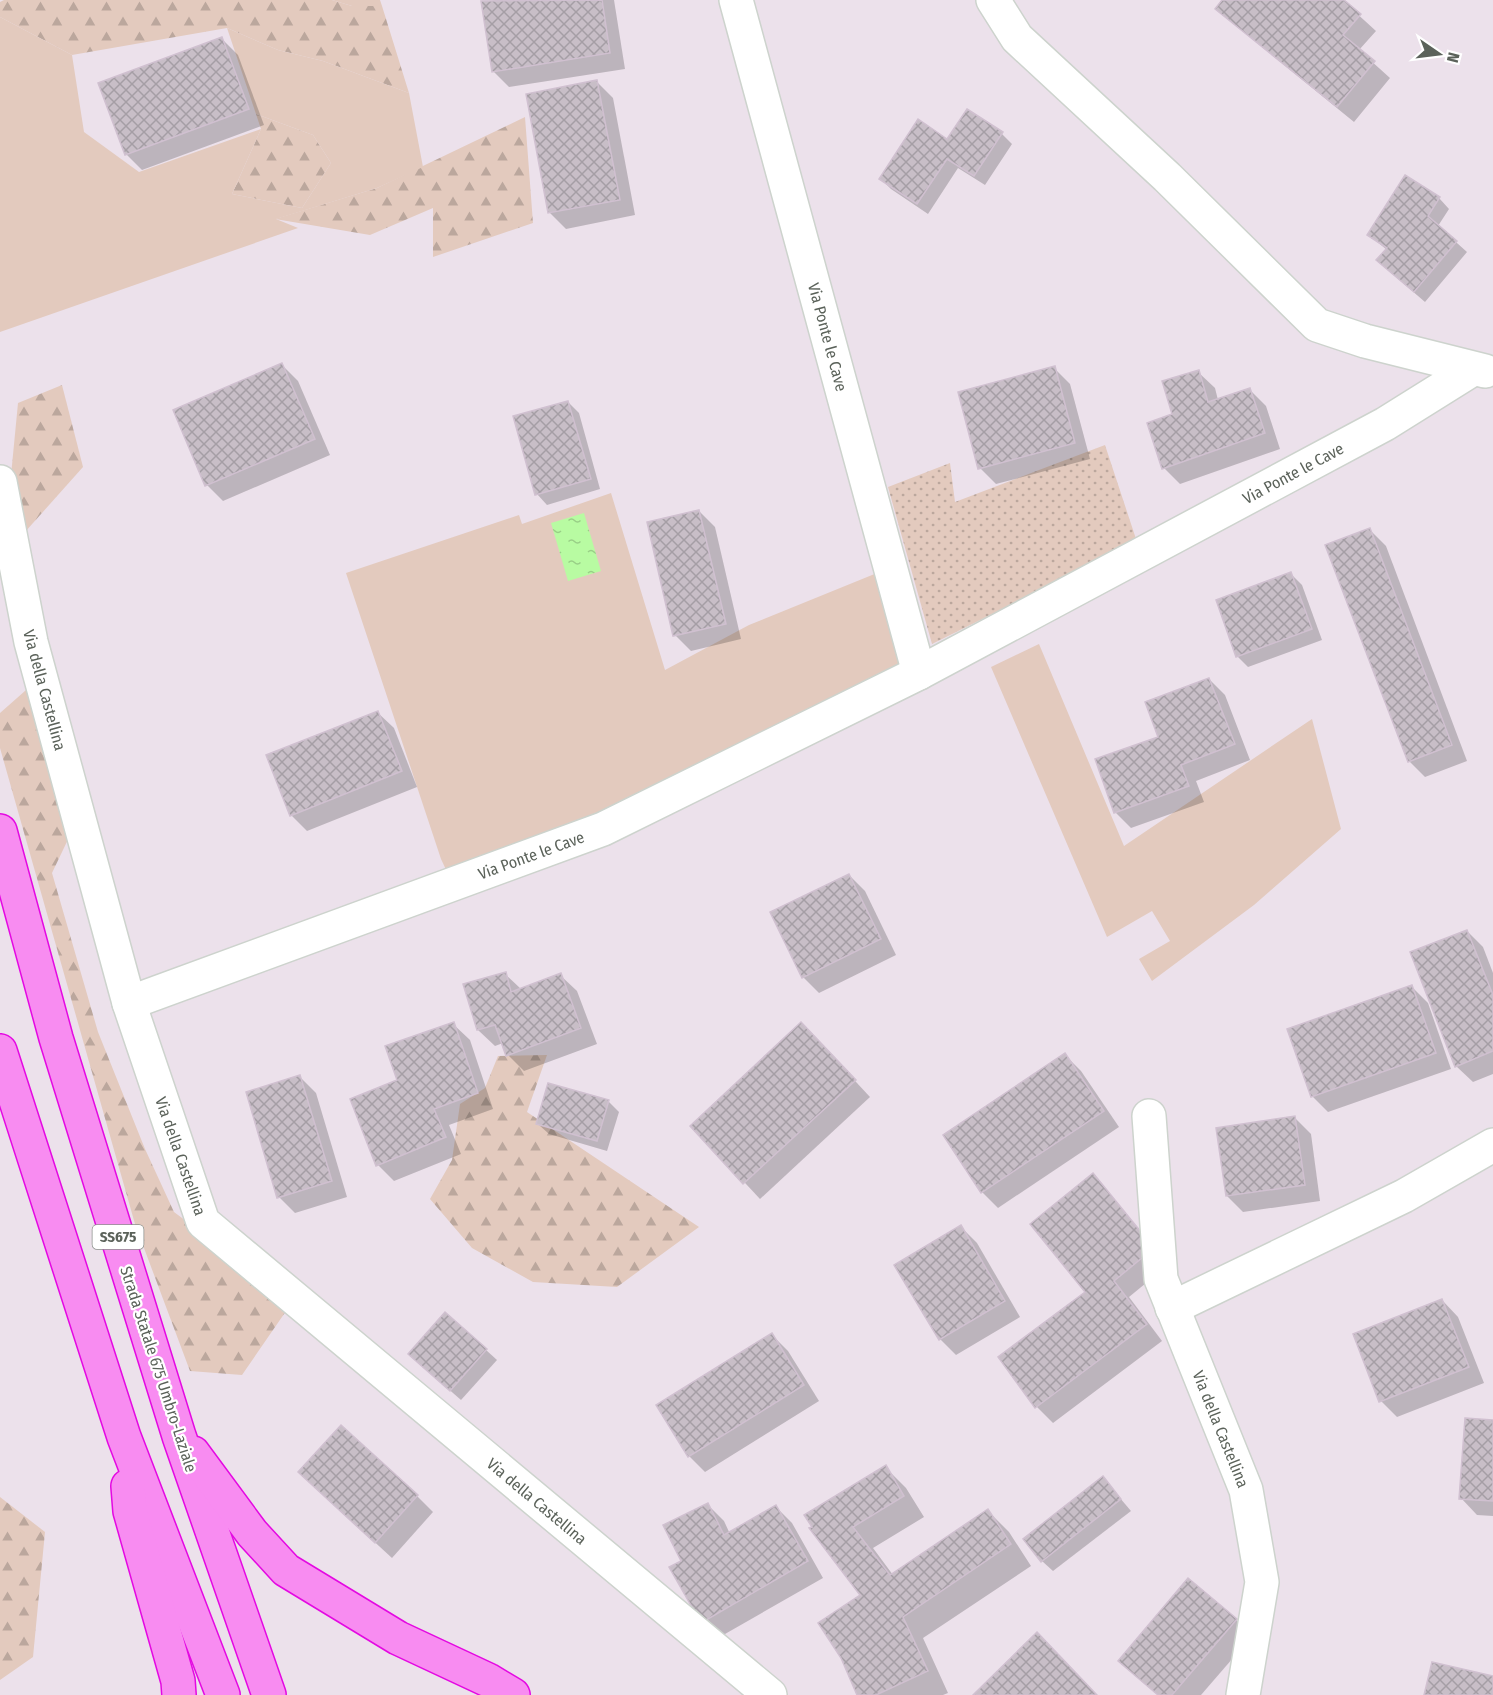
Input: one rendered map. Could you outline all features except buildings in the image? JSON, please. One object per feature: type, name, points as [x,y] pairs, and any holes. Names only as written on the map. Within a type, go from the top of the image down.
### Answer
[{"type":"highway","name":"Strada Statale 675 Umbro-Laziale","points":[[0,831],[56,1038],[179,1436],[269,1695]]},
{"type":"highway","points":[[0,1050],[124,1437],[223,1695]]},
{"type":"highway","points":[[179,1436],[222,1489],[252,1533],[286,1570],[398,1638],[488,1680],[513,1695]]},
{"type":"highway","points":[[124,1437],[130,1511],[179,1695]]},
{"type":"street","name":"Via Ponte le Cave","points":[[736,0],[919,674]]},
{"type":"street","name":"Via Ponte le Cave","points":[[993,0],[1017,38],[1167,177],[1317,325],[1365,341],[1483,371]]},
{"type":"street","name":"Via Ponte le Cave","points":[[129,1003],[603,829],[919,674],[1483,371]]},
{"type":"street","name":"Via della Castellina","points":[[0,482],[31,642],[129,1003],[203,1222],[770,1695]]},
{"type":"street","name":"Via della Castellina","points":[[1149,1116],[1161,1279],[1246,1490],[1262,1582],[1243,1695]]},
{"type":"street","points":[[1172,1308],[1404,1196],[1493,1145]]},
{"type":"green space","points":[[4,0],[332,0],[352,6],[382,6],[409,93],[323,61],[278,50],[227,28],[72,55],[0,17],[0,2]]},
{"type":"green space","points":[[332,0],[380,0],[382,6],[352,6]]},
{"type":"green space","points":[[0,17],[72,55],[84,132],[139,172],[261,129],[232,194],[302,208],[331,163],[313,135],[256,114],[227,28],[278,50],[323,61],[409,93],[423,167],[377,188],[276,219],[298,228],[0,332]]},
{"type":"green space","points":[[256,114],[313,135],[331,163],[302,208],[232,194],[261,129]]},
{"type":"green space","points":[[525,117],[533,223],[433,257],[433,208],[370,235],[275,219],[377,188]]},
{"type":"green space","points":[[62,385],[83,467],[25,532],[9,496],[18,403]]},
{"type":"green space","points":[[1105,445],[1137,542],[932,644],[888,487],[950,463],[955,502]]},
{"type":"green space","points":[[611,493],[665,670],[749,625],[877,573],[904,670],[605,813],[449,876],[441,859],[346,573],[519,515],[522,524]]},
{"type":"green space","points":[[1039,644],[1124,846],[1312,719],[1341,829],[1254,905],[1152,981],[1139,959],[1170,941],[1152,911],[1107,937],[991,667]]},
{"type":"green space","points":[[34,683],[73,829],[52,873],[98,1032],[145,1149],[174,1212],[293,1301],[242,1375],[190,1371],[135,1224],[0,748],[0,713]]},
{"type":"green space","points":[[547,1055],[527,1112],[699,1227],[617,1287],[533,1282],[472,1248],[430,1199],[452,1160],[460,1104],[485,1088],[498,1056]]},
{"type":"green space","points":[[0,1497],[45,1532],[33,1657],[0,1680]]},
{"type":"water","points":[[584,513],[601,571],[568,581],[551,523]]}]
